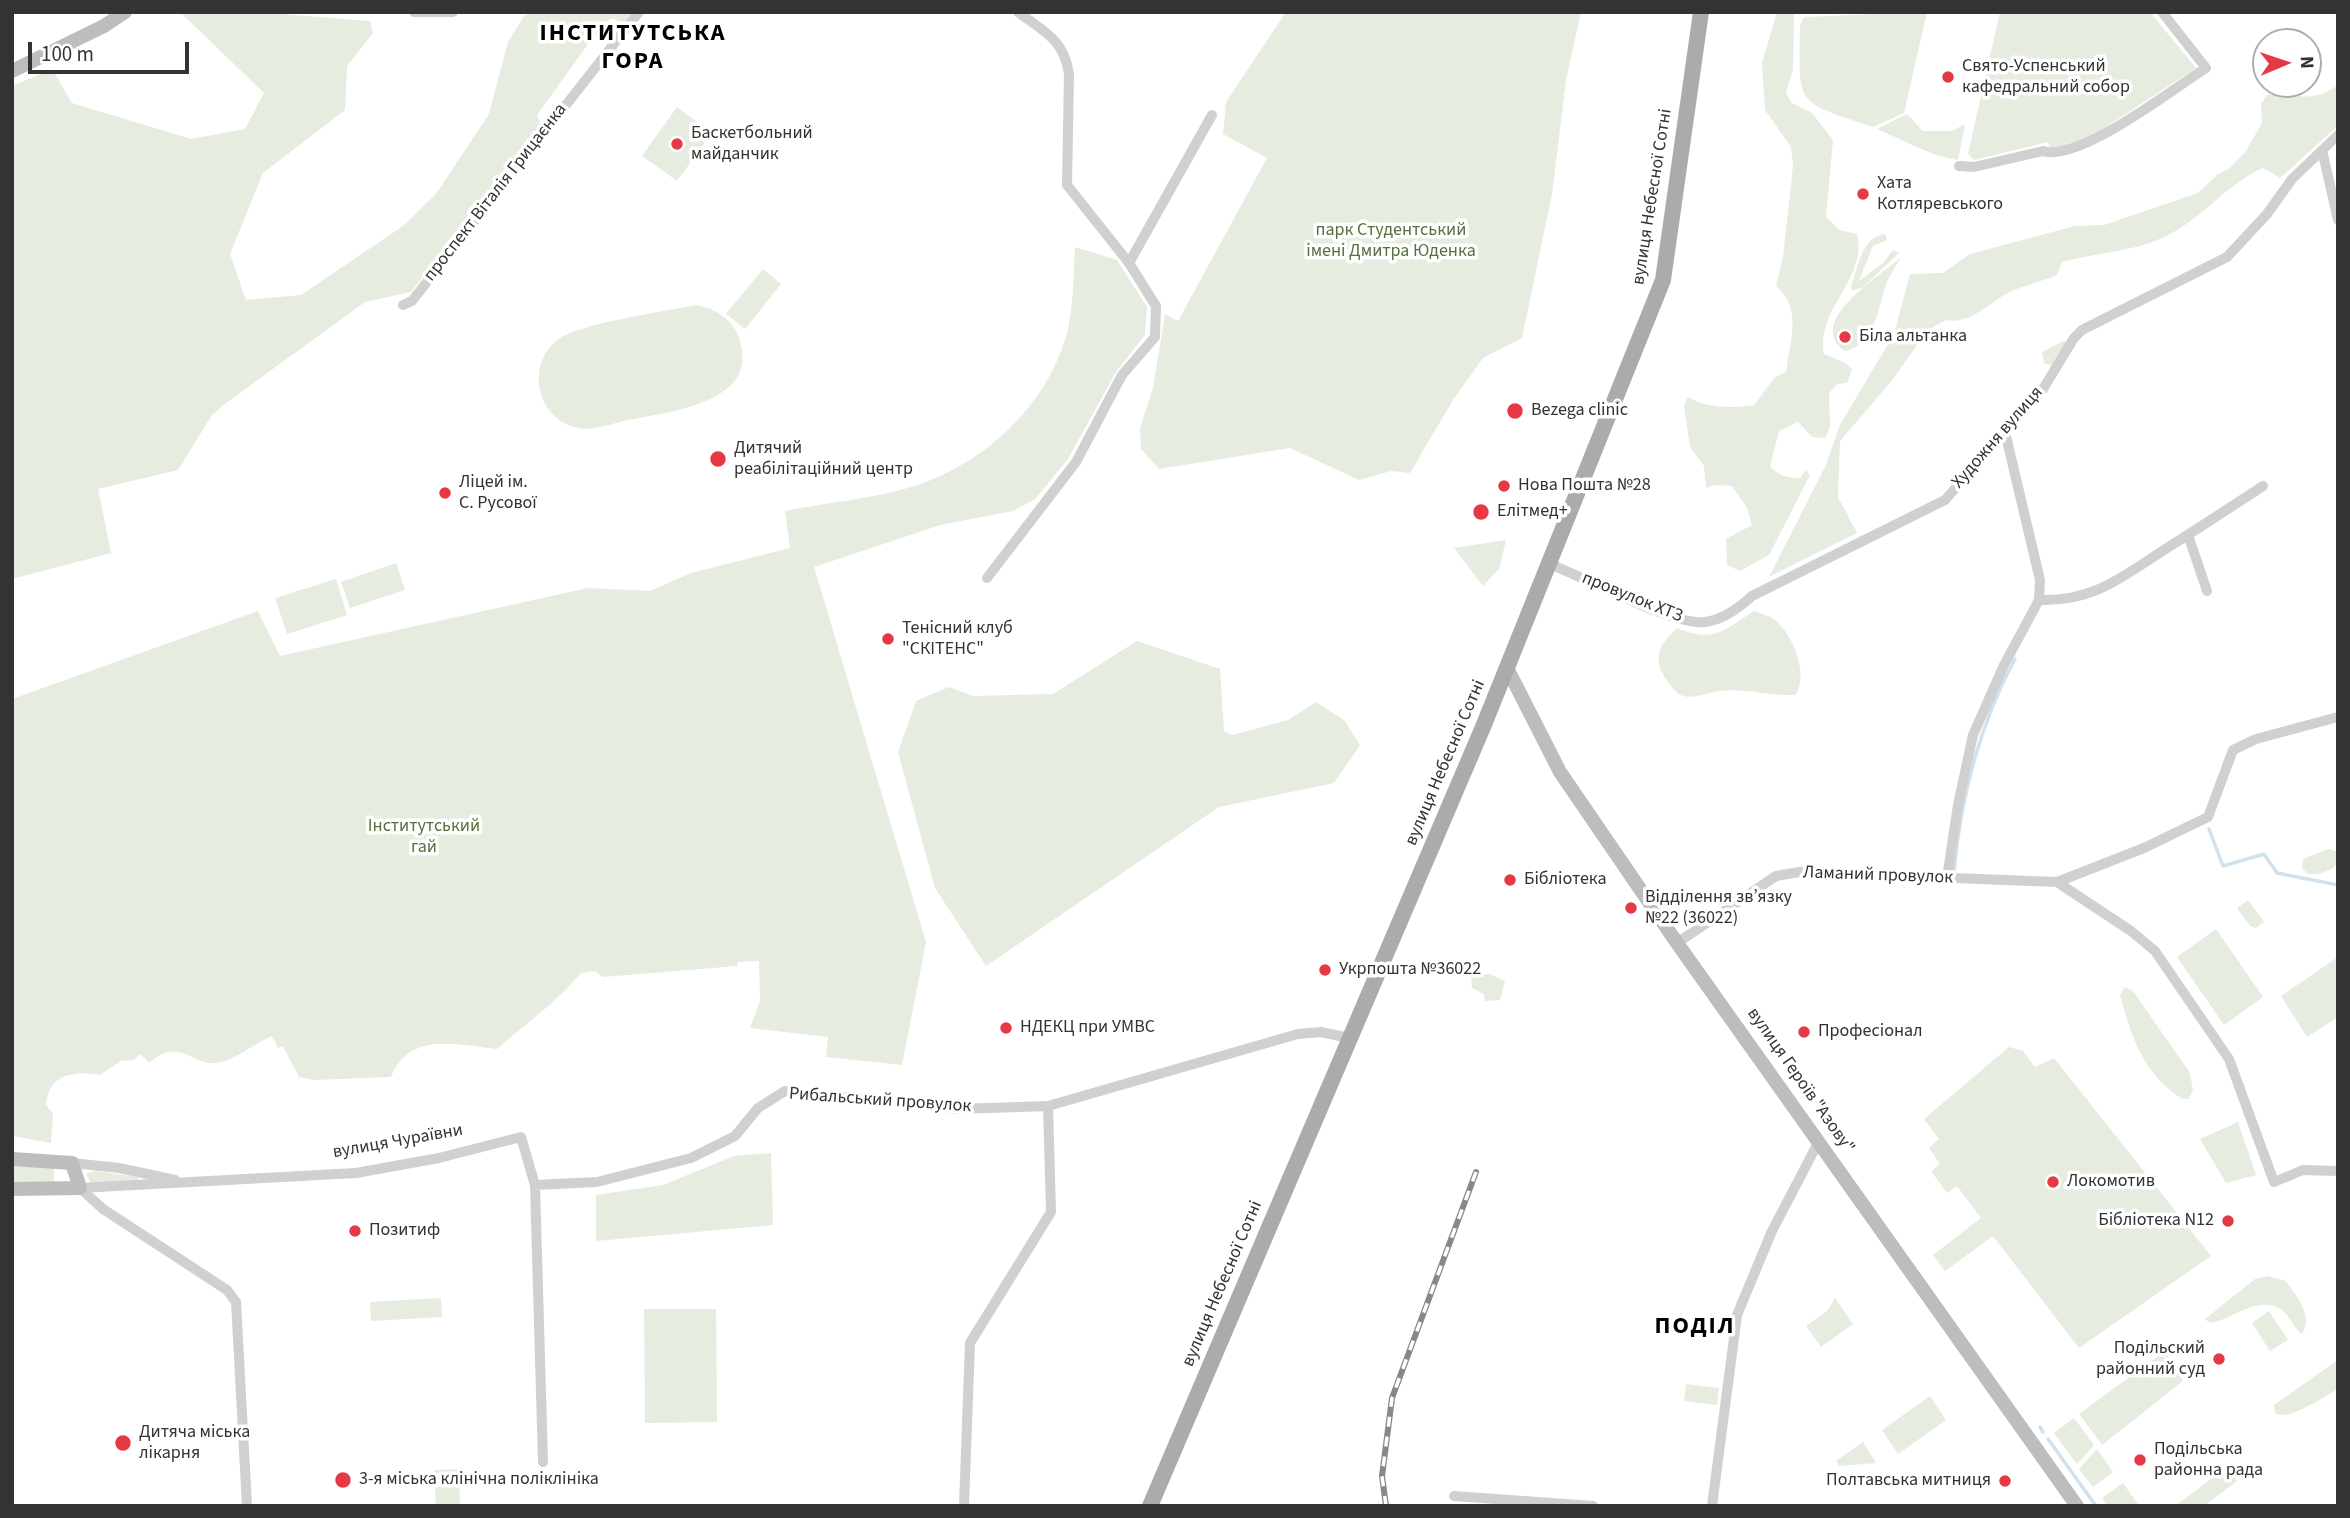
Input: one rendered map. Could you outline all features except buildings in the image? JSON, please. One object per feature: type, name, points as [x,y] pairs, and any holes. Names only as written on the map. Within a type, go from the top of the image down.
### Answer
[{"type":"main road","name":"вулиця Небесної Сотні","points":[[1150,1506],[1507,668],[1663,280],[1700,12]]},
{"type":"street","points":[[12,72],[104,26],[125,12]]},
{"type":"street","points":[[414,12],[453,12]]},
{"type":"street","name":"проспект Віталія Грицаєнка","points":[[403,305],[412,301],[639,12]]},
{"type":"street","points":[[987,578],[1076,462],[1122,374],[1155,337],[1156,306],[1129,263],[1067,185],[1067,57],[1059,43],[1018,12]]},
{"type":"street","points":[[1959,166],[1974,167],[2043,150],[2052,153],[2081,147],[2206,68],[2162,12]]},
{"type":"street","points":[[1129,263],[1212,115]]},
{"type":"street","name":"Художня вулиця","points":[[1752,596],[1945,500],[2043,389],[2082,330],[2227,257],[2267,214],[2292,179],[2338,135]]},
{"type":"street","points":[[2322,150],[2337,213]]},
{"type":"street","points":[[1947,878],[1958,805],[1973,735],[2004,664],[2039,600],[2040,580],[2004,432]]},
{"type":"street","points":[[2039,600],[2059,601],[2085,596],[2128,577],[2263,486]]},
{"type":"street","points":[[2188,535],[2207,591]]},
{"type":"street","name":"провулок ХТЗ","points":[[1549,564],[1651,608],[1692,622],[1714,620],[1752,596]]},
{"type":"street","name":"вулиця Героїв \"Азову\"","points":[[1507,668],[1560,772],[1677,943],[2077,1506]]},
{"type":"street","name":"Ламаний провулок","points":[[1677,943],[1776,876],[1799,872],[2057,882],[2144,849],[2208,817],[2233,750],[2256,739],[2338,718]]},
{"type":"street","points":[[2057,882],[2131,931],[2155,951],[2229,1059],[2274,1182],[2303,1170],[2338,1171]]},
{"type":"street","name":"Рибальський провулок","points":[[534,1185],[597,1182],[691,1158],[735,1136],[758,1108],[785,1091],[959,1110],[1048,1106],[1298,1034],[1321,1032],[1349,1038]]},
{"type":"street","points":[[964,1506],[970,1343],[1051,1212],[1048,1106]]},
{"type":"street","name":"вулиця Чураївни","points":[[12,1189],[189,1183],[356,1173],[439,1158],[521,1137],[534,1185]]},
{"type":"street","points":[[1712,1506],[1737,1315],[1772,1231],[1819,1141]]},
{"type":"street","name":"вулиця Чураївни","points":[[12,1159],[119,1168],[189,1183]]},
{"type":"street","points":[[72,1163],[80,1188],[103,1209],[228,1290],[236,1302],[247,1506]]},
{"type":"street","points":[[534,1185],[543,1462]]},
{"type":"street","points":[[1454,1496],[1593,1506]]},
{"type":"green space","points":[[180,12],[268,13],[370,21],[373,33],[347,66],[345,110],[263,173],[230,254],[246,300],[301,295],[403,226],[436,194],[489,114],[508,42],[524,16],[533,12],[633,12],[623,24],[613,18],[604,22],[537,115],[542,127],[411,292],[365,302],[226,403],[212,415],[178,470],[98,489],[111,553],[12,579],[12,86],[52,69],[72,103],[191,139],[245,129],[264,93]]},
{"type":"green space","name":"парк Студентський імені Дмитра Юденка","points":[[1286,12],[1581,12],[1566,80],[1552,194],[1522,338],[1483,358],[1453,400],[1410,473],[1391,471],[1359,480],[1290,448],[1159,469],[1141,449],[1140,428],[1153,388],[1165,314],[1178,321],[1267,158],[1223,134],[1226,102]]},
{"type":"green space","points":[[1777,12],[1794,12],[1793,69],[1786,93],[1792,103],[1812,113],[1833,140],[1826,217],[1839,230],[1857,234],[1856,265],[1834,307],[1824,337],[1824,354],[1846,363],[1852,370],[1847,383],[1837,384],[1829,393],[1830,427],[1825,438],[1812,437],[1798,422],[1779,431],[1770,466],[1787,477],[1800,478],[1806,470],[1810,475],[1769,555],[1740,571],[1727,565],[1726,539],[1752,525],[1747,508],[1732,486],[1714,485],[1706,488],[1704,466],[1690,447],[1684,405],[1688,397],[1703,404],[1720,407],[1754,405],[1775,377],[1786,372],[1792,337],[1792,315],[1790,305],[1776,286],[1783,257],[1793,166],[1791,147],[1765,110],[1762,63]]},
{"type":"green space","points":[[1927,12],[1904,113],[1873,127],[1828,111],[1815,105],[1807,97],[1802,87],[1800,72],[1800,25],[1804,17]]},
{"type":"green space","points":[[2000,12],[2150,12],[2196,68],[2080,144],[2051,150],[2048,142],[1974,160],[1968,154]]},
{"type":"green space","points":[[2338,85],[2338,126],[2280,178],[2263,168],[2236,184],[2189,222],[2162,238],[2138,246],[2062,262],[2057,275],[2010,292],[1972,316],[1955,321],[1946,320],[1928,330],[1890,383],[1840,441],[1838,497],[1857,533],[1769,577],[1825,467],[1840,425],[1894,334],[1910,274],[1943,273],[1970,254],[2075,226],[2104,225],[2198,193],[2217,175],[2230,168],[2246,151],[2262,123],[2261,104],[2265,98],[2322,98],[2322,93]]},
{"type":"green space","name":"Баскетбольний майданчик","points":[[677,107],[712,133],[677,181],[642,156]]},
{"type":"green space","points":[[1907,114],[1923,131],[1952,131],[1965,124],[1958,160],[1935,155],[1877,129]]},
{"type":"green space","points":[[1885,234],[1887,240],[1873,246],[1859,281],[1883,263],[1893,250],[1899,253],[1863,287],[1852,291],[1851,286],[1865,247],[1870,241]]},
{"type":"green space","name":"Інститутський гай","points":[[1075,247],[1117,260],[1147,307],[1145,335],[1116,372],[1068,459],[1035,499],[1013,511],[940,525],[814,567],[926,942],[902,1065],[826,1057],[828,1037],[750,1028],[760,1001],[759,961],[738,962],[737,966],[603,977],[595,971],[581,973],[551,1003],[497,1049],[436,1044],[410,1053],[399,1062],[391,1077],[314,1080],[299,1077],[283,1046],[278,1048],[272,1036],[222,1062],[212,1063],[179,1052],[170,1052],[149,1063],[141,1054],[133,1060],[121,1061],[100,1075],[72,1074],[57,1081],[51,1087],[46,1105],[53,1114],[51,1143],[12,1136],[12,699],[258,611],[280,656],[588,588],[650,591],[691,573],[790,548],[785,511],[872,496],[921,484],[969,460],[1011,427],[1044,386],[1066,337],[1072,303]]},
{"type":"green space","points":[[1901,257],[1886,283],[1869,334],[1855,348],[1845,351],[1835,339],[1833,327],[1839,313],[1864,287]]},
{"type":"green space","points":[[763,269],[781,284],[745,329],[726,314]]},
{"type":"green space","points":[[695,305],[722,315],[739,338],[742,361],[736,378],[723,392],[682,409],[588,428],[564,423],[553,415],[545,404],[540,391],[541,364],[546,352],[556,341],[601,324]]},
{"type":"green space","points":[[2063,341],[2069,343],[2053,366],[2044,363],[2042,352]]},
{"type":"green space","points":[[1506,540],[1499,569],[1483,586],[1454,548]]},
{"type":"green space","points":[[396,563],[405,590],[350,608],[341,582]]},
{"type":"green space","points":[[336,579],[347,615],[287,634],[275,598]]},
{"type":"green space","points":[[1754,611],[1775,620],[1793,644],[1801,677],[1795,695],[1729,690],[1689,697],[1676,691],[1663,675],[1659,660],[1661,647],[1670,634],[1677,628],[1700,634],[1718,633]]},
{"type":"green space","points":[[1137,641],[1220,669],[1224,731],[1232,735],[1288,720],[1316,702],[1344,720],[1360,745],[1334,783],[1219,807],[986,966],[935,888],[898,752],[916,701],[949,687],[973,696],[1053,694]]},
{"type":"green space","points":[[2328,849],[2338,852],[2335,867],[2320,874],[2308,874],[2302,868],[2303,859]]},
{"type":"green space","points":[[2248,900],[2264,922],[2256,928],[2250,926],[2237,908]]},
{"type":"green space","points":[[2216,929],[2263,997],[2224,1025],[2177,957]]},
{"type":"green space","points":[[2338,957],[2338,1017],[2307,1037],[2281,996]]},
{"type":"green space","points":[[1490,974],[1505,981],[1500,1000],[1485,1001],[1484,994],[1472,988],[1471,976]]},
{"type":"green space","points":[[2125,987],[2133,991],[2190,1073],[2193,1090],[2188,1099],[2182,1099],[2169,1089],[2141,1054],[2120,995]]},
{"type":"green space","name":"Локомотив","points":[[2009,1047],[2023,1051],[2035,1067],[2054,1058],[2211,1256],[2079,1348],[1993,1236],[1945,1271],[1933,1255],[1981,1218],[1957,1186],[1947,1193],[1931,1171],[1940,1164],[1929,1148],[1939,1139],[1924,1119]]},
{"type":"green space","points":[[2238,1122],[2256,1175],[2226,1183],[2200,1139]]},
{"type":"green space","points":[[771,1153],[773,1225],[596,1241],[596,1195],[663,1185],[734,1156]]},
{"type":"green space","points":[[12,1166],[54,1168],[54,1183],[12,1182]]},
{"type":"green space","points":[[95,1171],[138,1177],[139,1181],[91,1183],[86,1174]]},
{"type":"green space","points":[[2267,1276],[2286,1281],[2299,1299],[2306,1320],[2302,1334],[2284,1312],[2266,1305],[2247,1309],[2219,1321],[2210,1323],[2205,1319],[2255,1279]]},
{"type":"green space","points":[[441,1298],[442,1317],[371,1321],[370,1302]]},
{"type":"green space","points":[[1835,1298],[1853,1324],[1821,1347],[1806,1326],[1827,1311]]},
{"type":"green space","points":[[644,1309],[716,1309],[717,1422],[645,1423]]},
{"type":"green space","points":[[2269,1311],[2288,1340],[2270,1351],[2252,1323]]},
{"type":"green space","points":[[2165,1351],[2183,1381],[2102,1445],[2079,1414]]},
{"type":"green space","points":[[2338,1360],[2338,1389],[2297,1411],[2281,1415],[2275,1413],[2274,1405]]},
{"type":"green space","points":[[1686,1384],[1719,1388],[1717,1405],[1684,1401]]},
{"type":"green space","points":[[1930,1396],[1946,1420],[1898,1454],[1882,1430]]},
{"type":"green space","points":[[2074,1418],[2094,1445],[2077,1464],[2054,1433]]},
{"type":"green space","points":[[1863,1442],[1876,1463],[1839,1466],[1836,1461]]},
{"type":"green space","points":[[2097,1449],[2113,1472],[2093,1487],[2079,1469]]},
{"type":"green space","points":[[2227,1467],[2237,1481],[2204,1506],[2175,1506]]},
{"type":"green space","points":[[459,1469],[460,1506],[436,1506],[434,1470]]},
{"type":"green space","points":[[2123,1483],[2139,1506],[2107,1506],[2102,1498]]},
{"type":"waterway","points":[[1954,872],[1961,817],[1974,762],[1992,709],[2015,659]]},
{"type":"waterway","points":[[2209,829],[2223,866],[2264,854],[2277,873],[2338,885]]},
{"type":"waterway","points":[[2040,1427],[2043,1432]]},
{"type":"waterway","points":[[2048,1439],[2096,1506]]},
{"type":"railway","points":[[1386,1506],[1382,1476],[1392,1398],[1476,1172]]},
{"type":"place","name":"Свято-Успенський кафедральний собор","points":[[1948,77]]},
{"type":"place","name":"Баскетбольний майданчик","points":[[677,144]]},
{"type":"place","name":"Хата Котляревського","points":[[1863,194]]},
{"type":"place","name":"Біла альтанка","points":[[1845,337]]},
{"type":"place","name":"Bezega clinic","points":[[1515,411]]},
{"type":"place","name":"Дитячий реабілітаційний центр","points":[[718,459]]},
{"type":"place","name":"Нова Пошта №28","points":[[1504,486]]},
{"type":"place","name":"Ліцей ім. С. Русової","points":[[445,493]]},
{"type":"place","name":"Елітмед+","points":[[1481,512]]},
{"type":"place","name":"Тенісний клуб \"СКІТЕНС\"","points":[[888,639]]},
{"type":"place","name":"Бібліотека","points":[[1510,880]]},
{"type":"place","name":"Відділення зв’язку №22 (36022)","points":[[1631,908]]},
{"type":"place","name":"Укрпошта №36022","points":[[1325,970]]},
{"type":"place","name":"НДЕКЦ при УМВС","points":[[1006,1028]]},
{"type":"place","name":"Професіонал","points":[[1804,1032]]},
{"type":"place","name":"Локомотив","points":[[2053,1182]]},
{"type":"place","name":"Бібліотека N12","points":[[2228,1221]]},
{"type":"place","name":"Позитиф","points":[[355,1231]]},
{"type":"place","name":"Подільский районний суд","points":[[2219,1359]]},
{"type":"place","name":"Дитяча міська лікарня","points":[[123,1443]]},
{"type":"place","name":"Подільська районна рада","points":[[2140,1460]]},
{"type":"place","name":"3-я міська клінічна поліклініка","points":[[343,1480]]},
{"type":"place","name":"Полтавська митниця","points":[[2005,1481]]},
{"type":"district","name":"ІНСТИТУТСЬКА ГОРА","points":[[633,49]]},
{"type":"district","name":"ПОДІЛ","points":[[1695,1328]]}]
